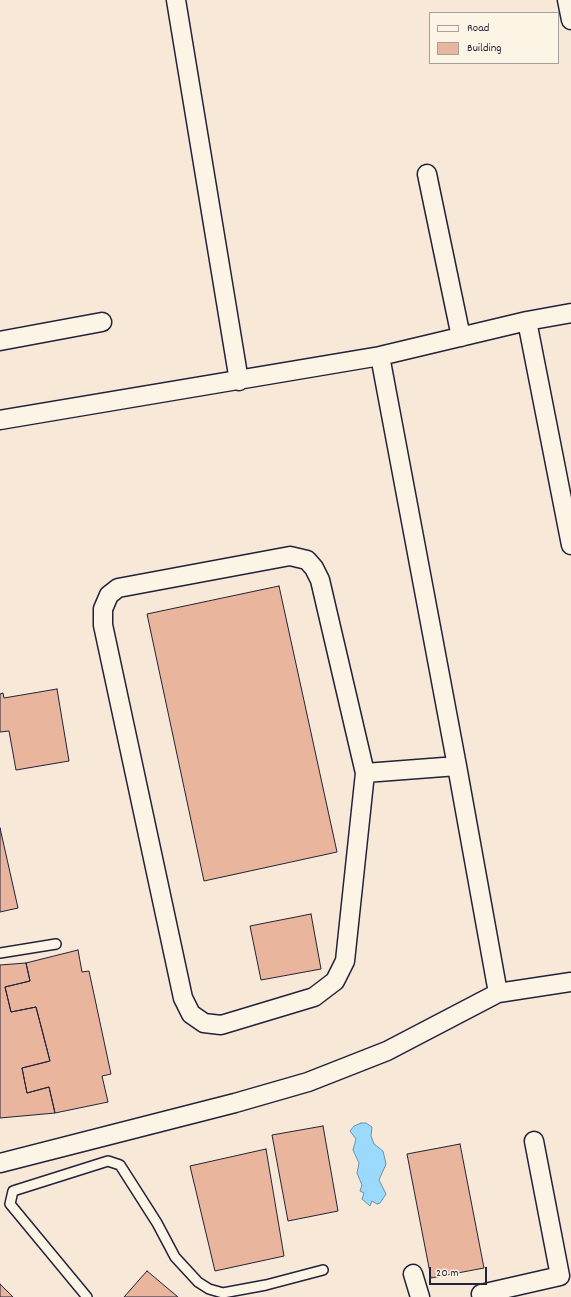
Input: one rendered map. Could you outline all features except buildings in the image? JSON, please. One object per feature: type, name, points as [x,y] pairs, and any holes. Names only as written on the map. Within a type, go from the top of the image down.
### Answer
[{"type":"street","points":[[176,0],[239,381]]},
{"type":"street","points":[[567,0],[571,20]]},
{"type":"street","points":[[427,174],[461,337]]},
{"type":"street","points":[[0,420],[239,381],[380,356],[527,321],[571,313]]},
{"type":"street","points":[[527,321],[571,545]]},
{"type":"street","points":[[0,341],[102,322]]},
{"type":"street","points":[[380,356],[498,993]]},
{"type":"street","points":[[290,556],[306,560],[314,568],[320,580],[365,772],[345,961],[335,981],[314,997],[221,1025],[204,1023],[191,1014],[183,998],[103,625],[103,609],[109,595],[118,588],[290,556]]},
{"type":"street","points":[[365,772],[457,766]]},
{"type":"street","points":[[0,1163],[235,1103],[308,1082],[387,1051],[498,993],[571,982]]},
{"type":"street","points":[[482,1297],[481,1294],[560,1276],[534,1140]]},
{"type":"street","points":[[413,1274],[420,1297]]},
{"type":"lane","points":[[0,953],[56,944]]},
{"type":"lane","points":[[87,1297],[10,1204],[13,1191],[108,1162],[120,1164],[157,1223],[175,1257],[198,1282],[209,1289],[222,1293],[266,1285],[323,1270]]},
{"type":"water","points":[[361,1123],[366,1123],[372,1127],[371,1136],[374,1144],[383,1151],[386,1164],[379,1180],[386,1194],[380,1203],[377,1204],[372,1201],[370,1206],[362,1199],[364,1193],[360,1191],[362,1185],[357,1173],[359,1163],[353,1150],[356,1139],[350,1131],[354,1126]]}]
